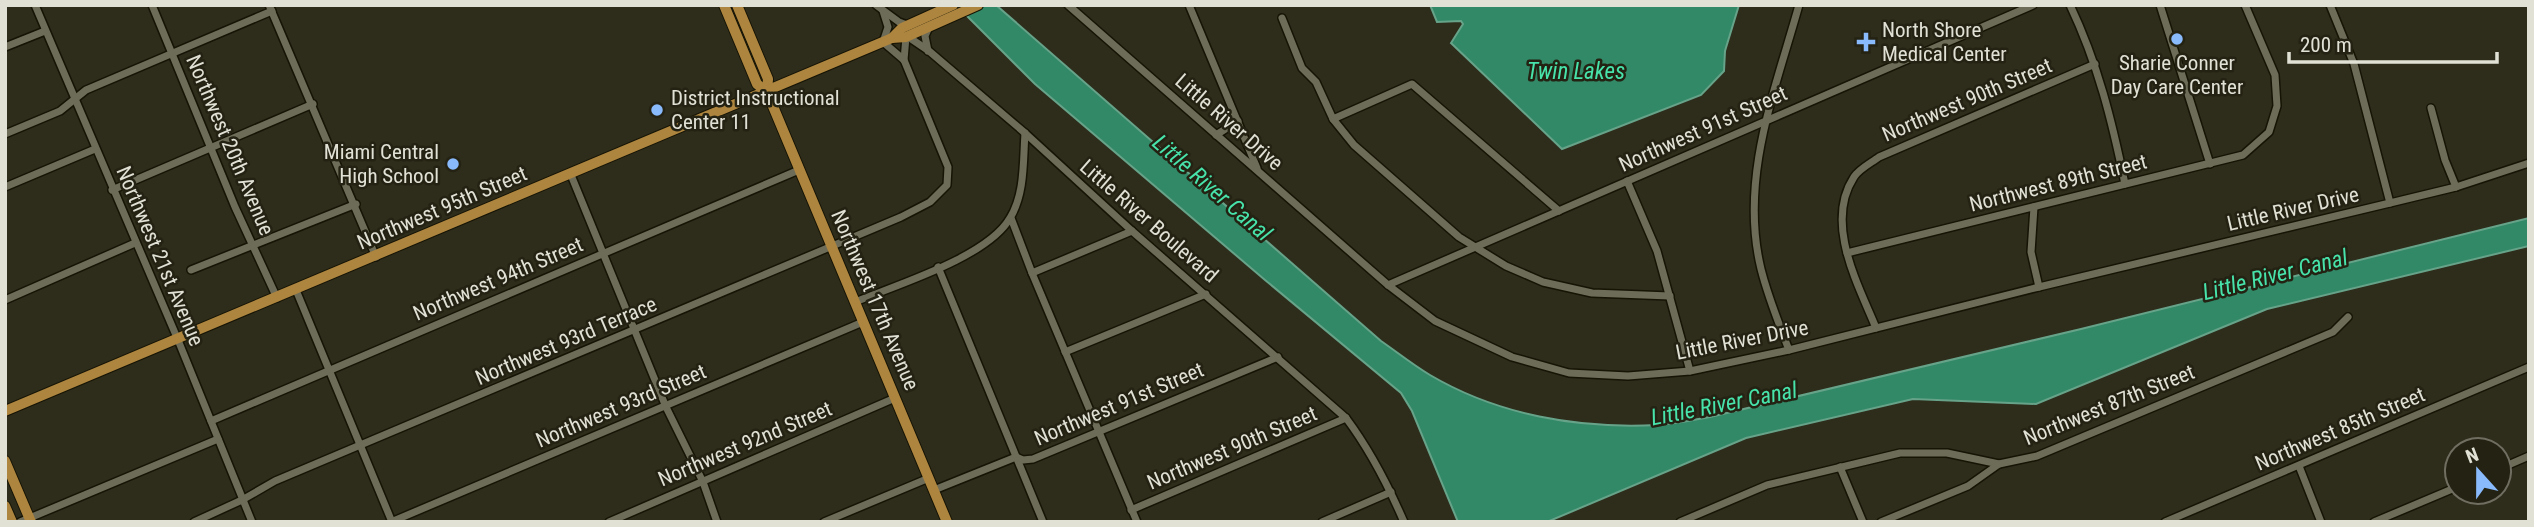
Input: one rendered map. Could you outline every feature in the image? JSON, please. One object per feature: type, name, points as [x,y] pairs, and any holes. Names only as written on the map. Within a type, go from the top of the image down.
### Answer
[{"type":"main road","name":"Northwest 17th Avenue","points":[[724,5],[757,84],[767,92]]},
{"type":"main road","name":"Northwest 17th Avenue","points":[[737,5],[768,79],[767,92],[947,522]]},
{"type":"main road","name":"Northwest 95th Street","points":[[907,33],[955,8],[978,5]]},
{"type":"main road","name":"Northwest 95th Street","points":[[5,411],[887,40],[929,27],[955,8]]},
{"type":"main road","points":[[5,461],[27,520]]},
{"type":"main road","points":[[5,505],[12,522]]},
{"type":"street","name":"Northwest 21st Avenue","points":[[35,5],[178,340],[252,522]]},
{"type":"street","name":"Northwest 20th Avenue","points":[[152,5],[210,150],[277,298]]},
{"type":"street","name":"Little River Drive","points":[[1068,5],[1388,285],[1435,321],[1512,357],[1569,373],[1628,376],[1690,371],[1789,351],[2039,287],[2456,187],[2529,163]]},
{"type":"street","points":[[1189,5],[1259,172]]},
{"type":"street","points":[[1789,351],[1760,267],[1754,225],[1754,183],[1765,121],[1799,5]]},
{"type":"street","name":"Northwest 91st Street","points":[[1388,285],[2033,5]]},
{"type":"street","points":[[2070,5],[2109,106],[2125,184]]},
{"type":"street","points":[[2160,5],[2210,164]]},
{"type":"street","name":"Northwest 89th Street","points":[[1847,253],[2243,155],[2269,132],[2277,106],[2275,75],[2245,5]]},
{"type":"street","points":[[2330,5],[2354,64],[2390,203]]},
{"type":"street","points":[[5,134],[60,111],[86,90],[172,55],[271,8],[376,257]]},
{"type":"street","name":"Little River Boulevard","points":[[879,8],[1346,418],[1366,445],[1404,522]]},
{"type":"street","name":"Little River Boulevard","points":[[879,8],[888,27],[887,40]]},
{"type":"street","points":[[1282,18],[1301,68],[1316,82],[1333,119],[1354,145],[1459,237],[1506,266],[1543,282],[1592,293],[1670,296]]},
{"type":"street","points":[[929,27],[925,41],[929,51]]},
{"type":"street","points":[[5,47],[45,31]]},
{"type":"street","points":[[904,60],[907,33]]},
{"type":"street","points":[[887,40],[904,60]]},
{"type":"street","name":"Northwest 93rd Terrace","points":[[194,522],[275,481],[832,248],[920,208],[947,186],[949,176],[945,157],[904,60]]},
{"type":"street","name":"Northwest 90th Street","points":[[1847,253],[1841,220],[1843,197],[1855,174],[1879,157],[2095,64]]},
{"type":"street","points":[[1333,119],[1412,83],[1559,211]]},
{"type":"street","points":[[112,190],[313,104]]},
{"type":"street","points":[[2431,108],[2445,160],[2456,187]]},
{"type":"street","points":[[1216,135],[1237,121]]},
{"type":"street","points":[[855,302],[966,255],[995,238],[1011,218],[1022,180],[1025,134]]},
{"type":"street","points":[[5,187],[95,149]]},
{"type":"street","name":"Northwest 94th Street","points":[[211,421],[799,170]]},
{"type":"street","points":[[571,175],[666,407],[703,482],[717,522]]},
{"type":"street","points":[[1626,181],[1657,251],[1690,371]]},
{"type":"street","points":[[191,270],[355,204]]},
{"type":"street","points":[[2034,207],[2031,252],[2039,287]]},
{"type":"street","points":[[1011,218],[1136,522]]},
{"type":"street","points":[[1032,273],[1132,231]]},
{"type":"street","points":[[5,300],[135,243]]},
{"type":"street","points":[[1847,253],[1876,328]]},
{"type":"street","points":[[938,267],[1043,522]]},
{"type":"street","points":[[296,290],[392,522]]},
{"type":"street","points":[[1065,352],[1206,294]]},
{"type":"street","name":"Northwest 87th Street","points":[[1881,522],[1968,486],[1999,464],[2037,456],[2333,332],[2347,317]]},
{"type":"street","name":"Northwest 93rd Street","points":[[392,522],[863,322]]},
{"type":"street","name":"Northwest 91st Street","points":[[934,491],[1016,457],[1023,460],[1032,459],[1278,357]]},
{"type":"street","name":"Northwest 85th Street","points":[[2165,522],[2529,367]]},
{"type":"street","name":"Northwest 92nd Street","points":[[608,522],[895,398]]},
{"type":"street","name":"Northwest 90th Street","points":[[1131,510],[1346,418]]},
{"type":"street","points":[[27,520],[218,439]]},
{"type":"street","points":[[1680,522],[1767,485],[1900,453],[1947,453],[1999,464]]},
{"type":"street","points":[[2298,466],[2321,522]]},
{"type":"street","points":[[1840,467],[1863,522]]},
{"type":"street","points":[[824,522],[929,478]]},
{"type":"street","points":[[1322,522],[1391,492]]},
{"type":"street","points":[[2374,522],[2443,492]]},
{"type":"street","points":[[5,505],[21,498]]},
{"type":"water","points":[[956,5],[996,5],[1381,341],[1417,367],[1456,389],[1539,417],[1627,426],[1677,423],[2081,329],[2529,218],[2529,246],[2267,309],[2036,404],[1913,399],[1746,438],[1547,522],[1458,522],[1412,411],[1401,393],[1035,84]]},
{"type":"water","name":"Twin Lakes","points":[[1430,5],[1739,5],[1725,51],[1724,71],[1701,95],[1562,149],[1451,43],[1463,24],[1461,21],[1437,22]]},
{"type":"place","name":"Sharie Conner Day Care Center","points":[[2177,39]]},
{"type":"place","name":"North Shore Medical Center","points":[[1866,42]]},
{"type":"place","name":"District Instructional Center 11","points":[[657,110]]},
{"type":"place","name":"Miami Central High School","points":[[453,164]]},
{"type":"water label","name":"Little River Canal","points":[[1212,188]]},
{"type":"water label","name":"Little River Canal","points":[[2275,275]]},
{"type":"water label","name":"Little River Canal","points":[[1724,404]]}]
